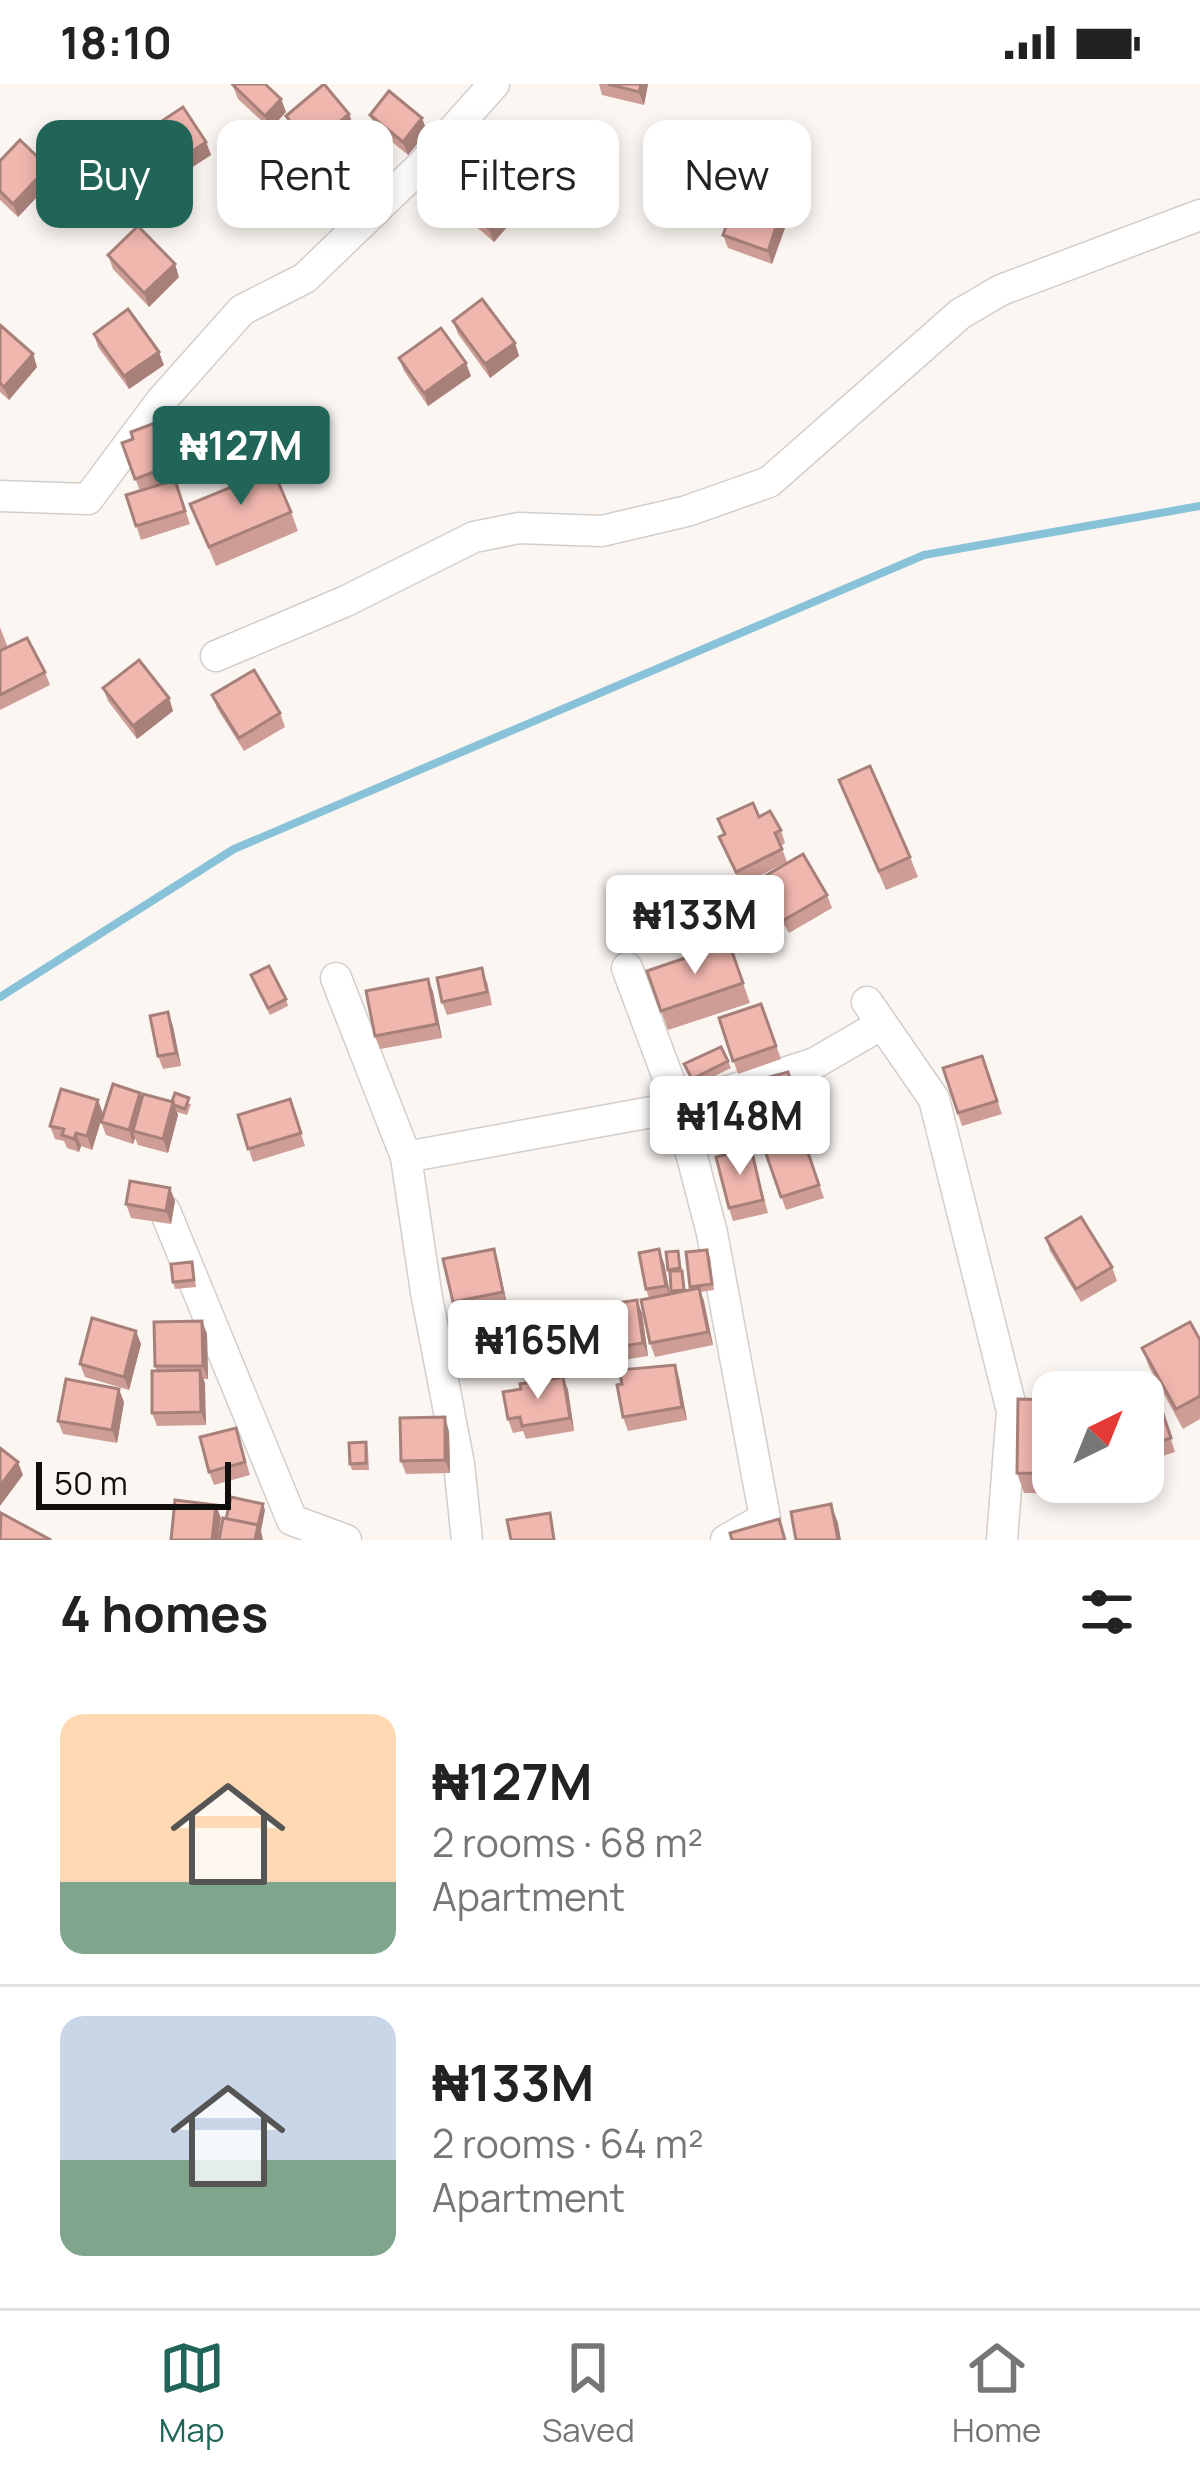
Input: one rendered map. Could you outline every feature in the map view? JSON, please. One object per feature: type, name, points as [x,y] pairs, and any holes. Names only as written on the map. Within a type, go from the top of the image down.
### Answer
[{"type":"street","points":[[0,496],[88,499],[160,401],[242,310],[305,278],[422,165],[494,84]]},
{"type":"street","points":[[216,656],[346,601],[474,537],[520,528],[602,530],[687,511],[770,482],[960,314],[1001,290],[1200,215]]},
{"type":"street","points":[[627,968],[679,1108],[712,1233],[765,1518],[726,1540]]},
{"type":"street","points":[[336,978],[406,1157],[459,1464],[467,1540]]},
{"type":"street","points":[[406,1157],[679,1108],[815,1063],[875,1013],[934,1099],[1012,1411],[1002,1540]]},
{"type":"street","points":[[165,1210],[292,1520],[346,1540]]},
{"type":"building","points":[[235,84],[265,84],[281,99],[265,116]]},
{"type":"building","points":[[324,84],[349,114],[342,120],[289,120],[286,116]]},
{"type":"building","points":[[608,84],[641,84],[639,92]]},
{"type":"building","points":[[389,91],[422,118],[403,142],[393,134],[393,120],[370,115]]},
{"type":"building","points":[[183,107],[192,120],[164,120]]},
{"type":"building","points":[[193,122],[206,142],[193,151]]},
{"type":"building","points":[[20,140],[36,155],[36,180],[13,204],[0,191],[0,161]]},
{"type":"building","points":[[140,228],[175,264],[144,293],[108,255]]},
{"type":"building","points":[[726,228],[776,228],[768,251],[723,235]]},
{"type":"building","points":[[482,299],[515,343],[485,364],[453,321]]},
{"type":"building","points":[[128,309],[159,352],[124,376],[94,334]]},
{"type":"building","points":[[0,325],[33,354],[4,387],[0,383]]},
{"type":"building","points":[[441,328],[466,363],[424,393],[399,358]]},
{"type":"building","points":[[155,423],[170,466],[135,479],[122,443],[133,439],[131,432]]},
{"type":"building","points":[[273,470],[291,512],[209,547],[190,504]]},
{"type":"building","points":[[175,480],[185,511],[136,526],[126,495]]},
{"type":"building","points":[[27,638],[45,672],[0,695],[0,651]]},
{"type":"building","points":[[139,660],[169,698],[133,726],[103,688]]},
{"type":"building","points":[[254,670],[280,713],[239,738],[212,695]]},
{"type":"building","points":[[870,766],[910,857],[879,871],[839,780]]},
{"type":"building","points":[[753,803],[759,817],[770,811],[781,830],[775,833],[782,849],[736,872],[719,837],[725,834],[718,819]]},
{"type":"building","points":[[803,854],[827,895],[784,920],[760,879]]},
{"type":"building","points":[[729,943],[743,983],[661,1011],[647,971]]},
{"type":"building","points":[[269,966],[286,999],[268,1008],[251,975]]},
{"type":"building","points":[[482,968],[487,992],[442,1002],[437,978]]},
{"type":"building","points":[[428,979],[437,1024],[375,1036],[366,991]]},
{"type":"building","points":[[761,1004],[776,1046],[733,1061],[719,1018]]},
{"type":"building","points":[[168,1012],[176,1053],[158,1056],[150,1016]]},
{"type":"building","points":[[721,1047],[728,1061],[692,1079],[684,1064]]},
{"type":"building","points":[[982,1056],[997,1101],[958,1113],[943,1068]]},
{"type":"building","points":[[788,1072],[801,1117],[756,1129],[743,1084]]},
{"type":"building","points":[[113,1084],[140,1093],[129,1130],[101,1122]]},
{"type":"building","points":[[61,1089],[98,1100],[87,1136],[76,1133],[74,1139],[62,1135],[64,1129],[50,1126]]},
{"type":"building","points":[[175,1093],[189,1098],[185,1109],[171,1104]]},
{"type":"building","points":[[143,1094],[173,1102],[163,1139],[133,1131]]},
{"type":"building","points":[[290,1099],[301,1133],[248,1149],[238,1115]]},
{"type":"building","points":[[801,1132],[819,1185],[781,1197],[763,1145]]},
{"type":"building","points":[[751,1148],[763,1200],[729,1208],[716,1157]]},
{"type":"building","points":[[130,1181],[170,1188],[166,1211],[126,1204]]},
{"type":"building","points":[[1081,1217],[1112,1267],[1076,1289],[1046,1238]]},
{"type":"building","points":[[494,1249],[503,1292],[453,1302],[443,1259]]},
{"type":"building","points":[[659,1249],[666,1286],[646,1289],[639,1253]]},
{"type":"building","points":[[707,1250],[712,1284],[690,1287],[686,1252]]},
{"type":"building","points":[[678,1251],[680,1268],[668,1270],[666,1252]]},
{"type":"building","points":[[192,1262],[194,1280],[173,1282],[171,1264]]},
{"type":"building","points":[[670,1271],[682,1271],[684,1290],[671,1291]]},
{"type":"building","points":[[699,1288],[708,1332],[650,1343],[641,1300]]},
{"type":"building","points":[[637,1300],[643,1343],[592,1351],[585,1308]]},
{"type":"building","points":[[92,1318],[136,1331],[124,1377],[80,1364]]},
{"type":"building","points":[[202,1321],[203,1366],[155,1366],[154,1322]]},
{"type":"building","points":[[1190,1322],[1200,1340],[1200,1396],[1176,1409],[1164,1387],[1164,1371],[1155,1371],[1142,1348]]},
{"type":"building","points":[[675,1365],[682,1407],[623,1417],[619,1370]]},
{"type":"building","points":[[200,1370],[201,1412],[152,1413],[152,1371]]},
{"type":"building","points":[[563,1377],[570,1418],[522,1426],[520,1417],[508,1419],[503,1392],[521,1389],[520,1384]]},
{"type":"building","points":[[66,1379],[119,1389],[112,1430],[58,1421]]},
{"type":"building","points":[[1018,1399],[1032,1399],[1032,1473],[1017,1473]]},
{"type":"building","points":[[445,1417],[445,1460],[401,1461],[400,1418]]},
{"type":"building","points":[[236,1428],[245,1462],[209,1472],[200,1437]]},
{"type":"building","points":[[366,1442],[366,1463],[350,1464],[349,1443]]},
{"type":"building","points":[[0,1448],[18,1462],[0,1486]]},
{"type":"building","points":[[231,1497],[263,1504],[258,1525],[226,1519]]},
{"type":"building","points":[[175,1500],[216,1505],[212,1540],[171,1540]]},
{"type":"building","points":[[831,1504],[838,1540],[796,1540],[791,1512]]},
{"type":"building","points":[[1,1513],[51,1540],[0,1540]]},
{"type":"building","points":[[550,1513],[554,1540],[511,1540],[507,1520]]},
{"type":"building","points":[[223,1518],[258,1525],[255,1540],[219,1540]]},
{"type":"building","points":[[779,1519],[785,1540],[732,1540],[730,1533]]},
{"type":"waterway","points":[[0,997],[234,849],[924,555],[1200,506]]}]
